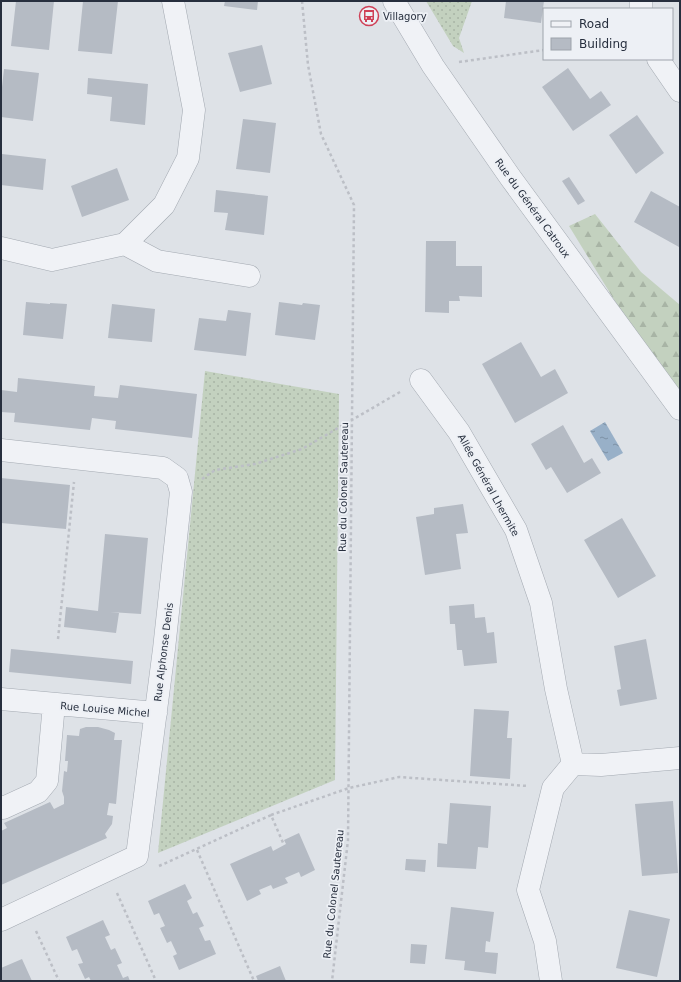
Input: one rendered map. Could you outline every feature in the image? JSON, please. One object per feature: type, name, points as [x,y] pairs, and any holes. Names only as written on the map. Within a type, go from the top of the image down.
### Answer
[{"type":"street","points":[[1,248],[52,260],[125,244],[164,205],[188,158],[194,110],[172,1]]},
{"type":"street","name":"Rue du Général Catroux","points":[[394,1],[433,66],[510,177],[680,410]]},
{"type":"street","points":[[659,60],[680,91]]},
{"type":"street","points":[[125,244],[157,261],[249,276]]},
{"type":"street","name":"Allée Général Lhermite","points":[[422,380],[459,432],[516,530],[541,603],[556,689],[573,764]]},
{"type":"street","points":[[1,450],[163,468],[177,478],[181,492]]},
{"type":"street","name":"Rue Alphonse Denis","points":[[1,920],[137,856],[164,649],[181,492]]},
{"type":"street","name":"Rue Louise Michel","points":[[1,699],[156,713]]},
{"type":"street","name":"Rue Louise Michel","points":[[1,807],[3,808],[38,792],[47,781],[54,704]]},
{"type":"street","points":[[551,981],[544,941],[528,890],[553,788],[573,764],[601,765],[680,758]]},
{"type":"path","name":"Rue du Colonel Sautereau","points":[[302,1],[308,65],[321,134],[354,205],[348,840],[332,981]]},
{"type":"path","points":[[433,66],[543,50]]},
{"type":"path","points":[[181,492],[216,470],[255,464],[302,449],[422,380]]},
{"type":"path","points":[[58,639],[76,458]]},
{"type":"path","points":[[271,815],[349,788],[399,777],[553,788]]},
{"type":"path","points":[[197,850],[254,981]]},
{"type":"path","points":[[114,887],[156,981]]},
{"type":"path","points":[[33,925],[59,981]]},
{"type":"green space","points":[[426,1],[472,1],[459,38],[464,53],[453,46]]},
{"type":"green space","points":[[595,214],[641,272],[680,305],[680,396],[632,329],[569,226]]},
{"type":"green space","points":[[205,371],[339,394],[335,780],[158,853]]},
{"type":"water","points":[[605,422],[623,453],[608,461],[590,431]]},
{"type":"building","points":[[16,1],[54,1],[49,50],[11,46]]},
{"type":"building","points":[[83,1],[118,1],[112,54],[78,51]]},
{"type":"building","points":[[225,1],[258,1],[257,10],[224,6]]},
{"type":"building","points":[[506,1],[544,1],[541,23],[504,18]]},
{"type":"building","points":[[262,45],[272,84],[240,92],[228,53]]},
{"type":"building","points":[[568,68],[590,99],[601,91],[611,105],[573,131],[542,87]]},
{"type":"building","points":[[4,69],[39,73],[33,121],[1,117],[1,96]]},
{"type":"building","points":[[88,78],[148,84],[145,125],[110,121],[112,97],[87,94]]},
{"type":"building","points":[[637,115],[664,153],[636,174],[609,135]]},
{"type":"building","points":[[243,119],[276,123],[270,173],[236,169]]},
{"type":"building","points":[[2,154],[46,159],[43,190],[1,185]]},
{"type":"building","points":[[117,168],[129,200],[82,217],[71,186]]},
{"type":"building","points":[[569,177],[585,201],[578,205],[562,181]]},
{"type":"building","points":[[216,190],[268,196],[264,235],[225,230],[228,213],[214,212]]},
{"type":"building","points":[[651,191],[680,207],[679,247],[634,222]]},
{"type":"building","points":[[426,241],[456,241],[456,266],[482,266],[482,297],[459,296],[460,301],[449,301],[449,313],[425,312]]},
{"type":"building","points":[[26,302],[67,304],[63,339],[23,335]]},
{"type":"building","points":[[279,302],[302,305],[303,303],[320,305],[315,340],[275,335]]},
{"type":"building","points":[[112,304],[155,309],[152,342],[108,338]]},
{"type":"building","points":[[228,310],[251,313],[246,356],[194,350],[199,318],[226,321]]},
{"type":"building","points":[[521,342],[541,377],[555,369],[568,393],[515,423],[482,364]]},
{"type":"building","points":[[18,378],[95,386],[94,396],[118,398],[120,385],[197,394],[192,438],[115,429],[116,421],[92,418],[90,430],[14,422],[15,413],[1,412],[1,390],[17,392]]},
{"type":"building","points":[[563,425],[584,463],[592,458],[601,473],[567,493],[551,467],[546,470],[531,444]]},
{"type":"building","points":[[1,478],[70,485],[66,529],[1,523]]},
{"type":"building","points":[[463,504],[468,533],[456,534],[461,569],[425,575],[416,517],[434,514],[434,508]]},
{"type":"building","points":[[622,518],[656,576],[618,598],[584,540]]},
{"type":"building","points":[[105,534],[148,538],[141,614],[110,612],[119,613],[116,633],[64,627],[66,607],[98,611]]},
{"type":"building","points":[[474,604],[475,618],[485,617],[487,633],[494,632],[497,663],[464,666],[462,650],[457,650],[455,624],[450,624],[449,606]]},
{"type":"building","points":[[646,639],[657,699],[620,706],[617,690],[621,689],[614,646]]},
{"type":"building","points":[[11,649],[133,661],[131,684],[9,672]]},
{"type":"building","points":[[474,709],[509,711],[507,738],[512,738],[510,779],[470,776]]},
{"type":"building","points":[[86,727],[98,727],[109,730],[115,733],[114,740],[122,740],[116,804],[109,803],[107,815],[113,816],[112,824],[105,834],[107,838],[1,885],[1,831],[7,828],[4,823],[50,802],[54,809],[64,804],[62,791],[64,771],[67,772],[68,761],[65,761],[67,735],[79,736],[80,729]]},
{"type":"building","points":[[673,801],[678,873],[642,876],[635,804]]},
{"type":"building","points":[[450,803],[491,806],[488,848],[478,847],[476,869],[437,867],[438,843],[447,844]]},
{"type":"building","points":[[299,833],[315,870],[301,877],[299,872],[285,878],[288,883],[273,889],[271,885],[259,890],[261,894],[247,901],[230,864],[271,846],[273,851],[286,844],[284,840]]},
{"type":"building","points":[[406,859],[426,860],[425,872],[405,870]]},
{"type":"building","points":[[185,884],[192,898],[187,901],[193,914],[197,912],[204,926],[199,928],[205,941],[210,940],[216,954],[179,970],[173,956],[177,954],[171,941],[167,943],[160,928],[165,926],[159,913],[154,915],[148,901]]},
{"type":"building","points":[[451,907],[494,912],[490,942],[486,941],[485,952],[498,953],[496,974],[464,970],[465,961],[445,959]]},
{"type":"building","points":[[629,910],[670,919],[657,977],[616,968]]},
{"type":"building","points":[[103,920],[110,935],[105,937],[111,950],[115,948],[122,963],[117,965],[123,978],[128,976],[130,981],[91,981],[89,977],[85,979],[78,964],[83,963],[77,949],[72,951],[66,937]]},
{"type":"building","points":[[411,944],[427,945],[425,964],[410,963]]},
{"type":"building","points":[[22,959],[32,981],[1,981],[1,968]]},
{"type":"building","points":[[280,966],[286,981],[258,981],[256,976]]},
{"type":"place","name":"Villagory","points":[[369,16]]}]
